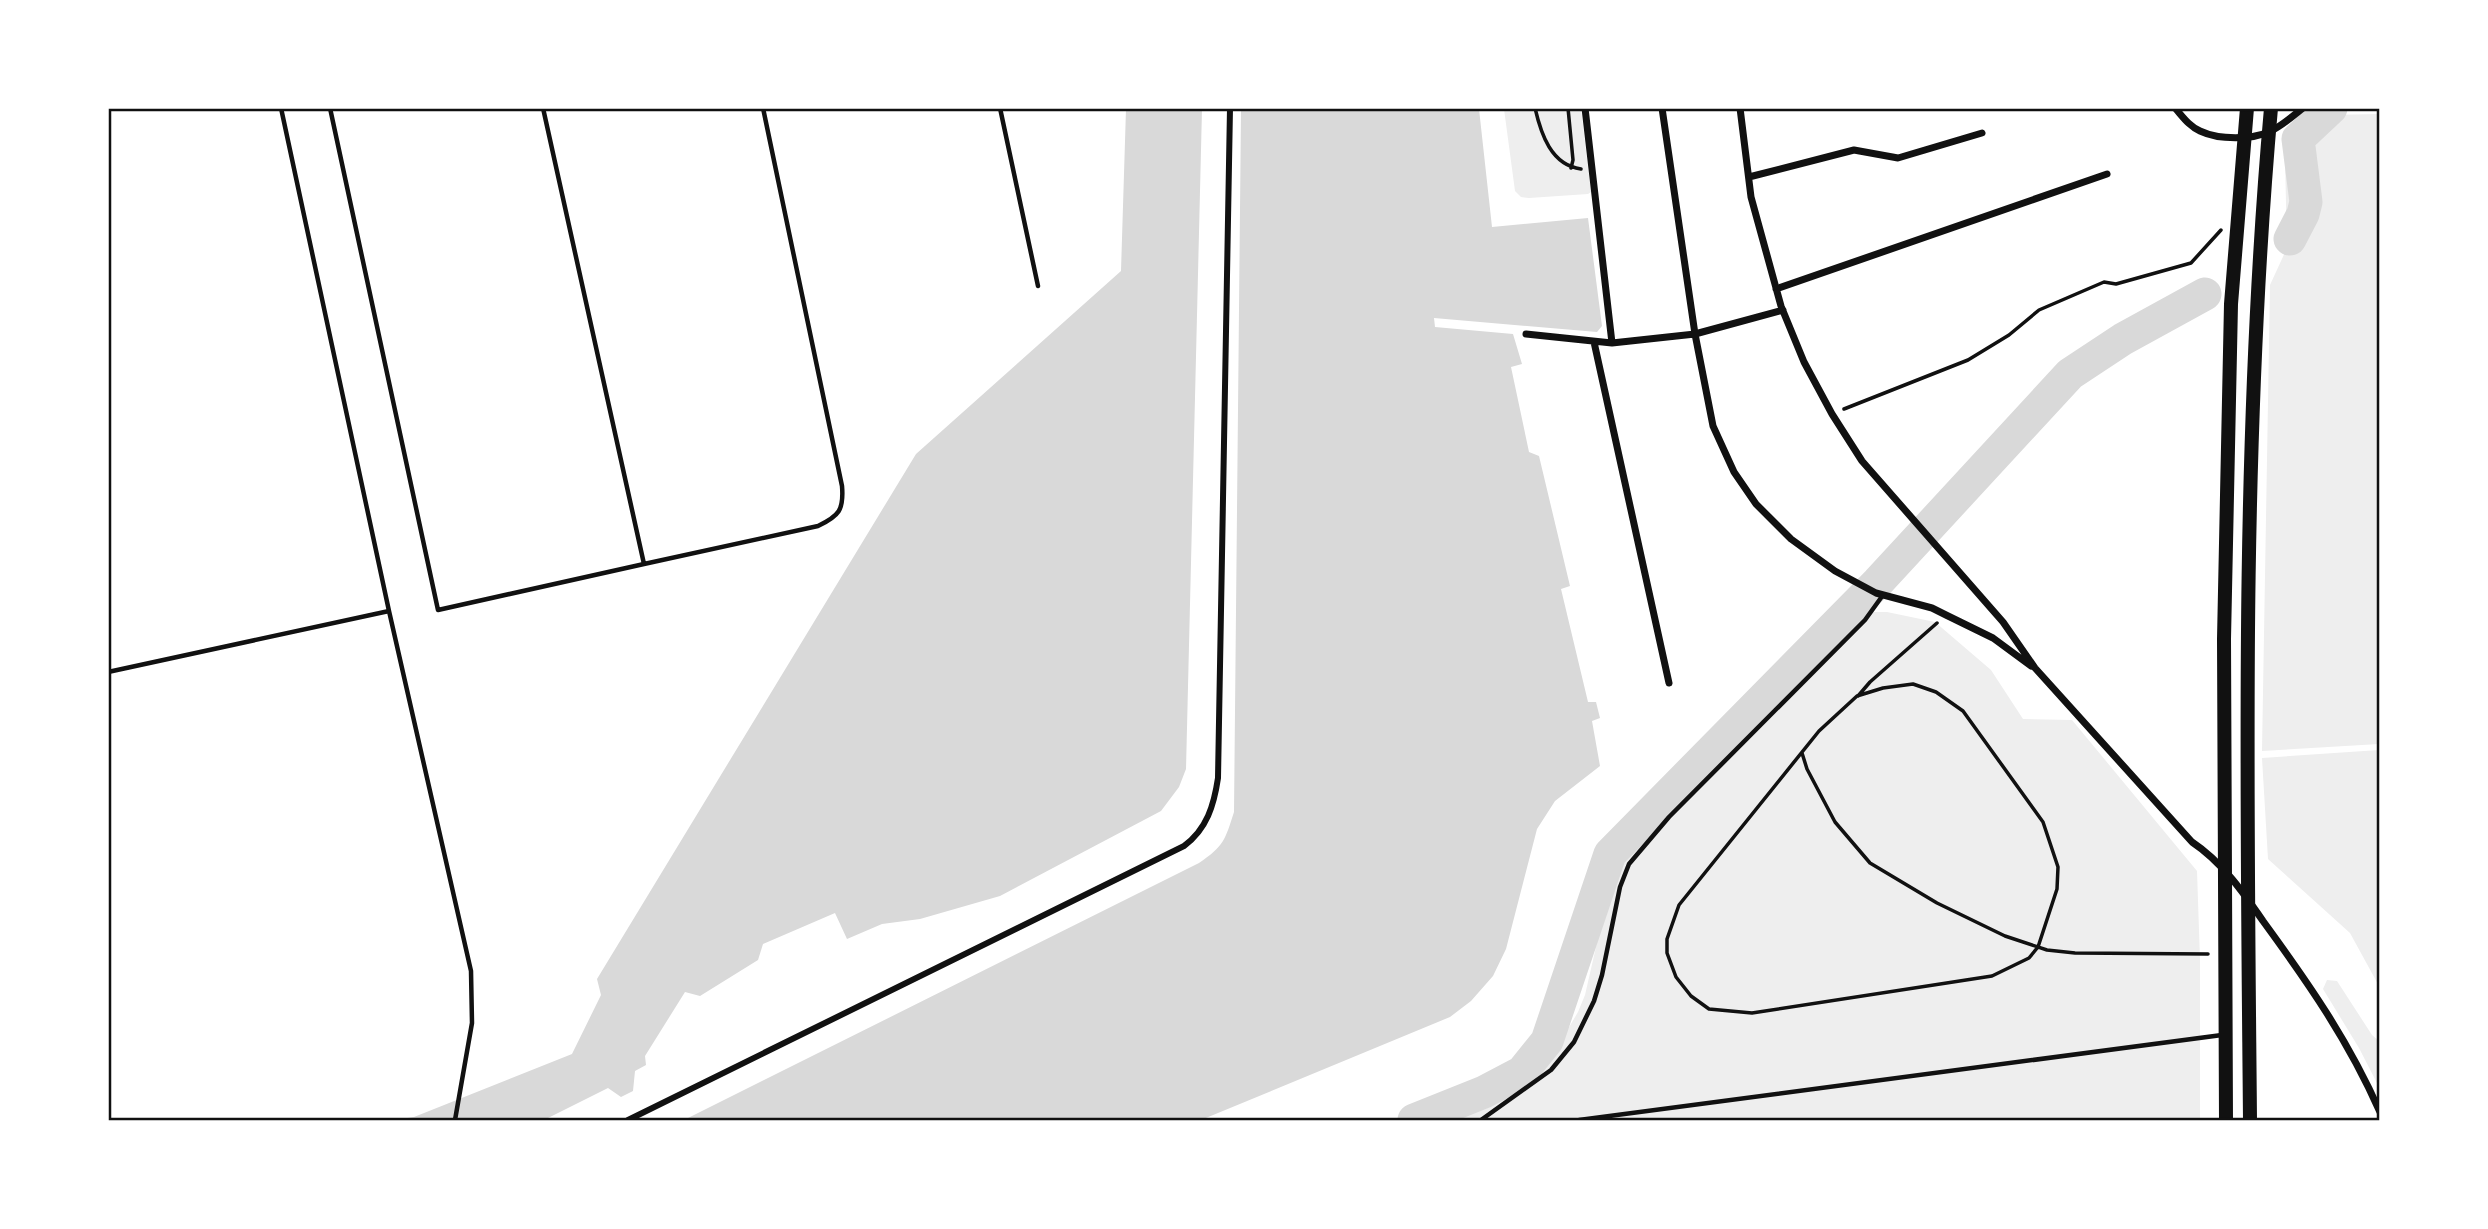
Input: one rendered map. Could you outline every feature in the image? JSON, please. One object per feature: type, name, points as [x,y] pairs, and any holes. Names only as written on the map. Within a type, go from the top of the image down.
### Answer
[{"type":"highway","points":[[2226,1121],[2224,639],[2231,304],[2247,108]]},
{"type":"highway","points":[[2250,1121],[2248,639],[2256,302],[2271,108]]},
{"type":"street","points":[[628,1121],[1184,846],[1206,822],[1218,778],[1230,108]]},
{"type":"street","points":[[1585,108],[1612,343]]},
{"type":"street","points":[[1662,108],[1695,334],[1713,426],[1734,471],[1756,504],[1791,539],[1860,586],[1932,608],[1993,638],[2035,668]]},
{"type":"street","points":[[1740,108],[1751,197],[1776,289],[1804,362],[1832,414],[1862,461],[2003,622],[2035,668],[2192,842],[2206,851],[2249,899],[2339,1029],[2361,1069],[2379,1112]]},
{"type":"street","points":[[2175,108],[2188,123],[2201,131],[2212,135],[2245,137],[2269,132],[2303,108]]},
{"type":"street","points":[[1749,177],[1854,150],[1898,158],[1982,133]]},
{"type":"street","points":[[1776,289],[2107,174]]},
{"type":"street","points":[[1525,334],[1612,343],[1695,334],[1783,310]]},
{"type":"street","points":[[1594,342],[1669,683]]},
{"type":"lane","points":[[281,108],[389,611],[471,971],[472,1023],[455,1121]]},
{"type":"lane","points":[[330,108],[438,610],[818,526],[832,520],[843,504],[842,486],[762,108]]},
{"type":"lane","points":[[543,108],[644,564]]},
{"type":"lane","points":[[1000,108],[1038,286]]},
{"type":"lane","points":[[1481,1121],[1551,1070],[1574,1042],[1594,1001],[1620,887],[1629,864],[1669,817],[1865,620],[1879,594]]},
{"type":"lane","points":[[108,672],[389,611]]},
{"type":"lane","points":[[1579,1121],[2226,1035]]},
{"type":"path","points":[[1535,108],[1543,138],[1556,156],[1571,168],[1573,160],[1568,108]]},
{"type":"path","points":[[1832,414],[1968,360],[2009,335],[2039,310],[2104,282],[2116,284],[2191,263],[2218,232],[2237,220]]},
{"type":"path","points":[[1857,696],[1883,688],[1913,684],[1936,692],[1963,711],[2023,792],[2043,822],[2058,867],[2057,889],[2038,947],[2029,958],[1992,976],[1761,1012],[1709,1009],[1691,996],[1676,977],[1667,953],[1667,939],[1679,905],[1819,731],[1870,682],[1946,615]]},
{"type":"path","points":[[1802,753],[1835,822],[1870,863],[1937,903],[2004,936],[2038,947],[2075,953],[2208,954]]},
{"type":"shaded area","points":[[1126,109],[1202,109],[1186,769],[1179,787],[1161,811],[1000,896],[920,919],[882,924],[847,939],[835,913],[763,944],[758,960],[700,996],[685,992],[645,1056],[646,1065],[635,1071],[633,1091],[621,1097],[608,1088],[544,1120],[394,1120],[414,1117],[572,1054],[601,995],[597,979],[916,454],[1121,271]]},
{"type":"shaded area","points":[[1241,109],[1479,109],[1492,227],[1588,218],[1602,326],[1597,332],[1434,318],[1435,327],[1513,334],[1522,364],[1511,367],[1529,452],[1539,456],[1570,586],[1561,589],[1588,702],[1596,702],[1600,718],[1592,721],[1600,766],[1555,801],[1537,829],[1506,949],[1493,976],[1471,1001],[1450,1017],[1201,1120],[684,1120],[1199,863],[1222,842],[1234,812]]},
{"type":"shaded area","points":[[1504,109],[1581,109],[1591,192],[1521,197],[1515,191]]},
{"type":"shaded area","points":[[2379,114],[2379,744],[2262,751],[2270,285],[2287,248],[2285,159],[2327,115]]},
{"type":"shaded area","points":[[1863,612],[1887,612],[1935,622],[1991,670],[2023,719],[2072,720],[2197,871],[2200,1120],[1439,1120],[1531,1079],[1552,1056],[1585,995],[1607,899],[1621,864],[1659,817],[1766,703],[1852,617]]},
{"type":"shaded area","points":[[2380,750],[2379,986],[2350,933],[2268,859],[2262,758]]},
{"type":"shaded area","points":[[2327,980],[2337,981],[2372,1035],[2379,1041],[2379,1087],[2323,989]]},
{"type":"waterway","points":[[2290,239],[2306,202],[2298,139],[2331,108]]},
{"type":"waterway","points":[[1414,1120],[1484,1092],[1522,1072],[1547,1041],[1610,854],[1878,582],[2070,374],[2123,339],[2205,294]]}]
